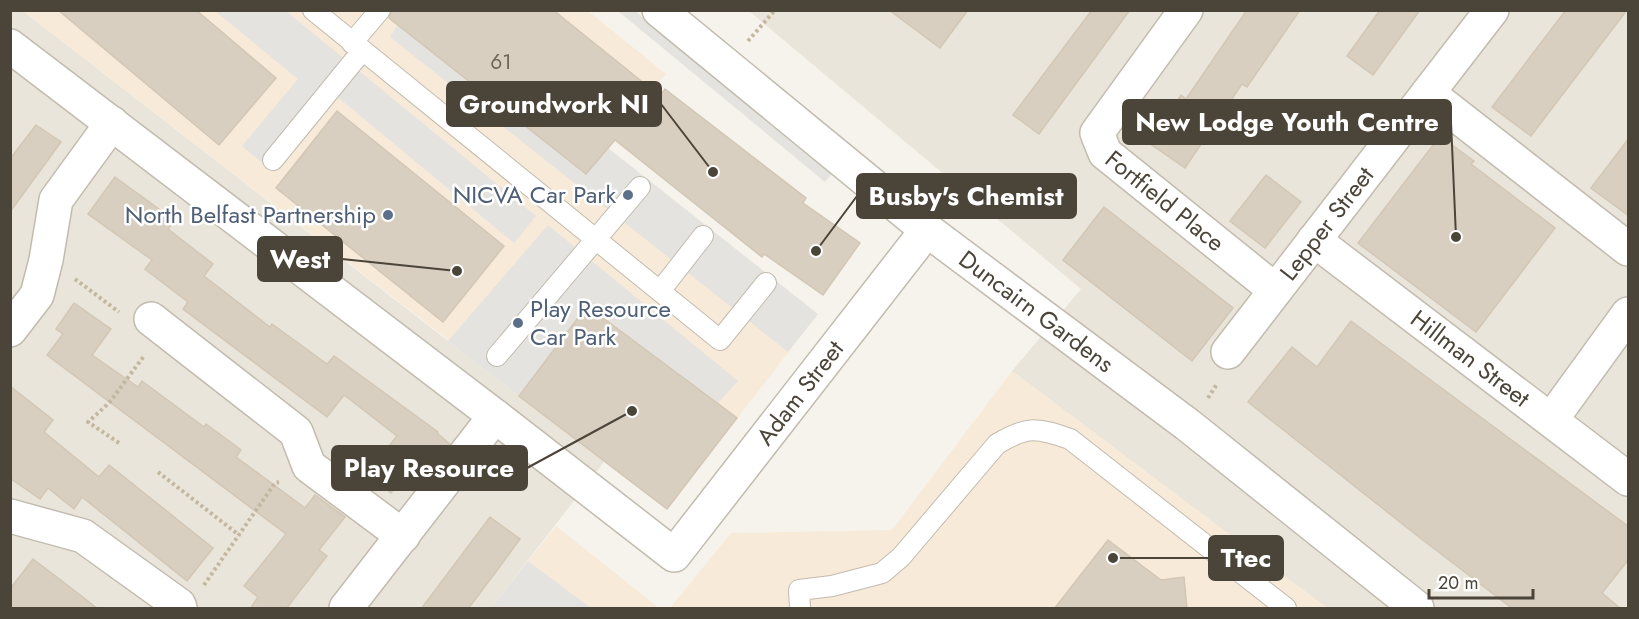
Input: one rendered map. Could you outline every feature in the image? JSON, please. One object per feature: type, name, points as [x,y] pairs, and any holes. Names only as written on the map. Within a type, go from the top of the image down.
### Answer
[{"type":"street","name":"Duncairn Gardens","points":[[659,10],[927,230],[1188,425],[1417,609]]},
{"type":"street","name":"Fortfield Place","points":[[1186,10],[1097,133],[1105,153],[1275,290]]},
{"type":"street","name":"Lepper Street","points":[[1228,352],[1492,10]]},
{"type":"street","points":[[10,46],[495,416],[346,609]]},
{"type":"street","points":[[1428,93],[1629,249]]},
{"type":"street","points":[[10,330],[37,295],[46,260],[56,200],[112,123]]},
{"type":"street","name":"Adam Street","points":[[495,416],[674,555],[927,230]]},
{"type":"street","name":"Hillman Street","points":[[1314,240],[1629,479]]},
{"type":"street","points":[[1551,420],[1629,314]]},
{"type":"street","points":[[158,325],[296,432],[309,466],[402,536]]},
{"type":"street","points":[[10,516],[83,536],[179,607]]},
{"type":"lane","points":[[313,10],[720,340],[766,283]]},
{"type":"lane","points":[[273,160],[357,47],[380,10]]},
{"type":"lane","points":[[497,356],[640,187]]},
{"type":"lane","points":[[660,291],[703,236]]},
{"type":"lane","points":[[800,609],[799,590],[832,586],[882,573],[901,557],[997,444],[1017,432],[1044,430],[1071,439],[1286,609]]},
{"type":"path","points":[[46,260],[93,291],[126,317],[158,325],[109,403],[87,422],[119,443]]},
{"type":"path","points":[[1188,425],[1216,387],[1228,352]]},
{"type":"path","points":[[179,607],[197,595],[275,483],[309,466]]},
{"type":"path","points":[[159,472],[239,535]]},
{"type":"shaded area","points":[[10,11],[23,11],[604,462],[491,608],[11,608]]},
{"type":"shaded area","points":[[23,11],[588,11],[666,74],[608,148],[818,314],[667,509]]},
{"type":"shaded area","points":[[215,11],[286,11],[536,216],[514,243],[335,95],[272,171],[242,146],[298,79]]},
{"type":"shaded area","points":[[618,11],[635,11],[832,174],[825,182]]},
{"type":"shaded area","points":[[749,11],[1628,11],[1628,608],[1327,608],[1012,371],[1081,289]]},
{"type":"shaded area","name":"NICVA Car Park","points":[[397,25],[586,173],[608,148],[818,314],[788,352],[390,37]]},
{"type":"shaded area","name":"Play Resource Car Park","points":[[548,225],[738,381],[718,403],[587,306],[519,396],[448,341]]},
{"type":"shaded area","points":[[1012,371],[1327,608],[670,608],[731,533],[892,530]]},
{"type":"shaded area","points":[[556,526],[659,608],[491,608]]},
{"type":"shaded area","points":[[528,561],[591,608],[491,608]]},
{"type":"building","points":[[58,10],[196,10],[276,78],[219,145]]},
{"type":"building","points":[[392,10],[553,10],[660,96],[665,89],[806,198],[803,203],[860,243],[823,295],[764,254],[762,257],[615,140],[586,174],[389,18]]},
{"type":"building","points":[[889,10],[968,10],[940,48]]},
{"type":"building","points":[[1092,10],[1130,10],[1039,134],[1013,115]]},
{"type":"building","points":[[1247,10],[1300,10],[1247,87],[1242,84],[1185,168],[1149,143],[1181,95],[1186,99]]},
{"type":"building","points":[[1380,10],[1420,10],[1373,75],[1347,56]]},
{"type":"building","points":[[1566,10],[1627,10],[1531,136],[1492,107]]},
{"type":"building","points":[[337,111],[504,246],[443,322],[276,188]]},
{"type":"building","points":[[36,125],[61,142],[10,212],[10,159]]},
{"type":"building","points":[[1440,136],[1474,161],[1471,164],[1555,228],[1476,332],[1358,243]]},
{"type":"building","points":[[1629,138],[1629,216],[1591,188]]},
{"type":"building","points":[[1266,175],[1301,202],[1265,248],[1230,221]]},
{"type":"building","points":[[115,177],[174,220],[168,229],[213,264],[204,276],[270,327],[272,324],[327,364],[334,356],[438,432],[450,444],[435,463],[421,453],[391,493],[367,474],[397,436],[344,395],[327,417],[183,309],[188,302],[145,269],[152,260],[88,214]]},
{"type":"building","points":[[1104,207],[1233,308],[1192,361],[1063,260]]},
{"type":"building","points":[[74,303],[111,329],[92,355],[138,387],[142,381],[204,427],[206,424],[241,450],[236,457],[305,508],[315,495],[345,517],[319,550],[327,556],[286,609],[250,609],[258,597],[244,586],[286,534],[47,355],[63,334],[56,329]]},
{"type":"building","points":[[587,306],[737,418],[667,509],[519,396]]},
{"type":"building","points":[[1351,321],[1629,527],[1629,559],[1602,593],[1621,609],[1513,609],[1248,402],[1292,347],[1317,367]]},
{"type":"building","points":[[10,386],[53,420],[44,432],[99,477],[109,465],[213,548],[187,581],[82,497],[74,509],[48,488],[40,499],[10,478]]},
{"type":"building","points":[[490,517],[520,539],[468,609],[421,609]]},
{"type":"building","points":[[1108,540],[1161,580],[1184,577],[1187,609],[1054,609]]},
{"type":"building","points":[[33,559],[98,609],[10,609],[10,589]]},
{"type":"place","name":"Groundwork NI","points":[[713,172]]},
{"type":"place","name":"NICVA Car Park","points":[[628,195]]},
{"type":"place","name":"North Belfast Partnership","points":[[388,215]]},
{"type":"place","name":"New Lodge Youth Centre","points":[[1456,237]]},
{"type":"place","name":"Busby's Chemist","points":[[816,251]]},
{"type":"place","name":"West","points":[[457,271]]},
{"type":"place","name":"Play Resource Car Park","points":[[518,323]]},
{"type":"place","name":"Play Resource","points":[[632,411]]},
{"type":"place","name":"Ttec","points":[[1113,558]]}]
